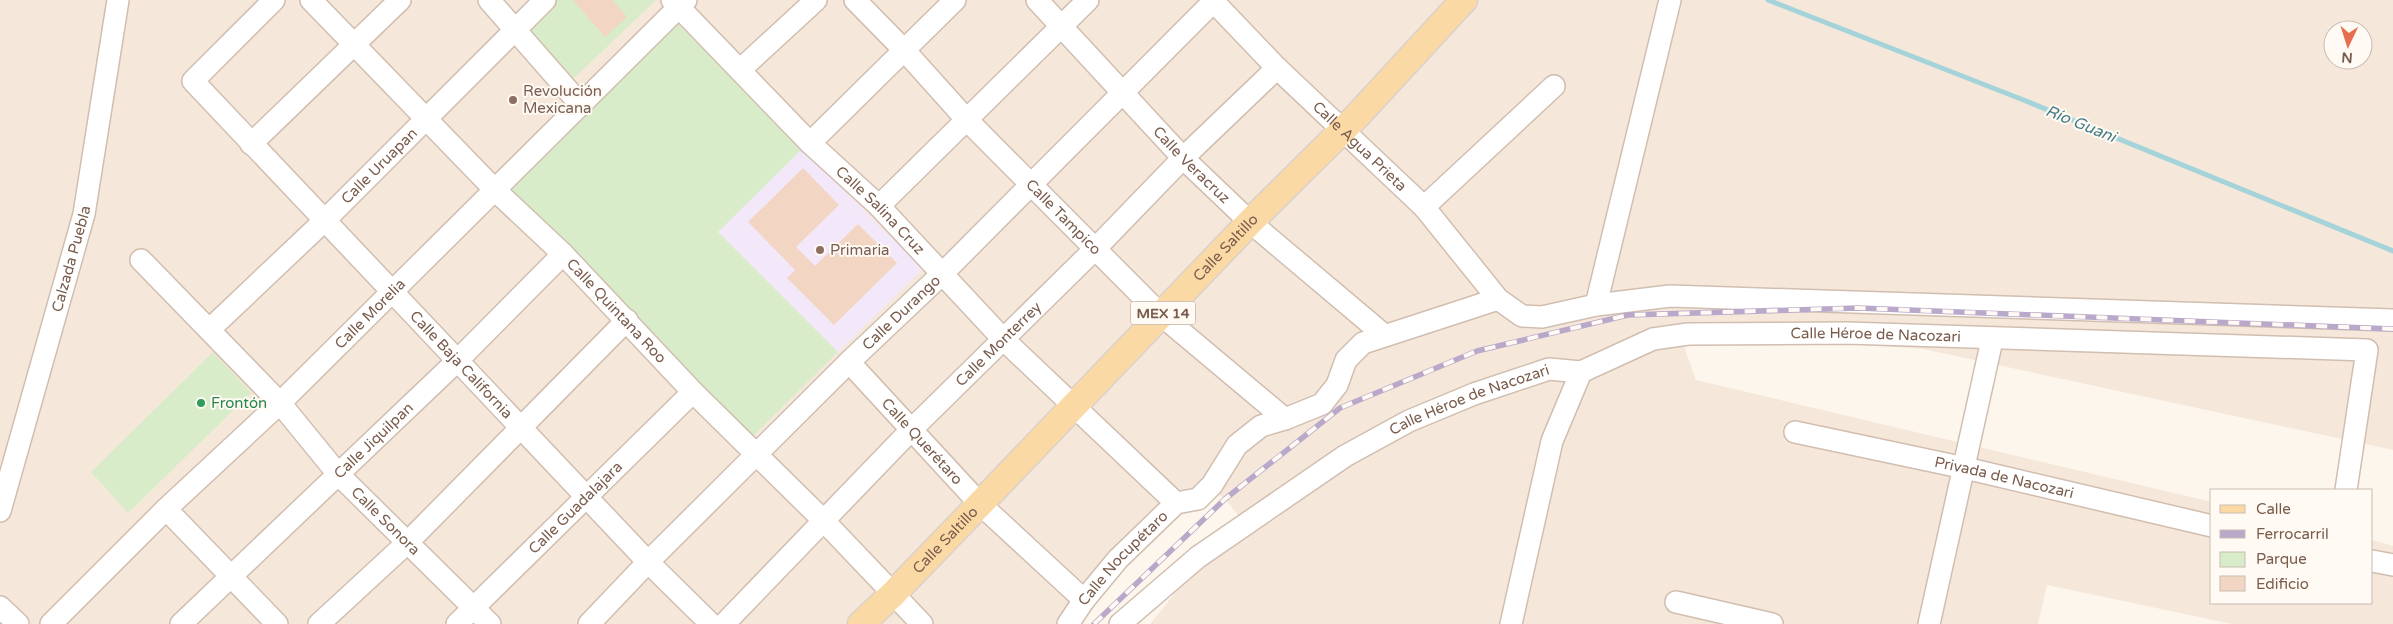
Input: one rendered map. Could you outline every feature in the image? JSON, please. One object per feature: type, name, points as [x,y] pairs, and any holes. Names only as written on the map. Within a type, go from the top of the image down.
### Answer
[{"type":"main road","name":"Calle Saltillo","points":[[861,624],[893,594],[1250,222],[1343,130],[1464,0]]},
{"type":"street","name":"Calzada Puebla","points":[[0,511],[7,469],[84,214],[118,0]]},
{"type":"street","name":"Calle Baja California","points":[[274,0],[193,81],[324,222],[522,426],[648,562],[711,624]]},
{"type":"street","name":"Calle Quintana Roo","points":[[311,0],[496,191],[563,254],[693,392],[823,520],[922,624]]},
{"type":"street","points":[[251,144],[400,0]]},
{"type":"street","points":[[489,0],[580,104]]},
{"type":"street","name":"Calle Uruapan","points":[[210,329],[324,222],[545,0]]},
{"type":"street","points":[[740,70],[816,0]]},
{"type":"street","name":"Calle Tampico","points":[[855,0],[905,51],[966,119],[1161,315],[1285,420]]},
{"type":"street","points":[[810,142],[955,0]]},
{"type":"street","name":"Calle Veracruz","points":[[1037,0],[1182,158],[1250,222],[1384,335]]},
{"type":"street","points":[[879,206],[1088,0]]},
{"type":"street","points":[[1596,305],[1670,0]]},
{"type":"street","name":"Calle Agua Prieta","points":[[1213,1],[1277,68],[1424,207],[1498,299],[1522,316],[1542,317],[1596,305],[1670,296],[2393,320]]},
{"type":"street","name":"Calle Durango","points":[[589,624],[648,562],[849,362],[941,275],[1213,1]]},
{"type":"street","name":"Calle Salina Cruz","points":[[679,2],[740,70],[810,142],[879,206],[941,275],[1003,339],[1176,503]]},
{"type":"street","name":"Calle Morelia","points":[[51,624],[166,509],[280,403],[496,191],[679,2]]},
{"type":"street","name":"Calle Monterrey","points":[[724,624],[912,429],[1096,248],[1182,158],[1277,68]]},
{"type":"street","points":[[1424,207],[1554,86]]},
{"type":"street","name":"Calle Jiquilpan","points":[[181,624],[458,360],[563,254]]},
{"type":"street","name":"Calle Sonora","points":[[141,260],[280,403],[338,474],[490,624]]},
{"type":"street","name":"Calle Nocupétaro","points":[[1068,624],[1084,600],[1118,559],[1176,503],[1198,499],[1212,486],[1237,445],[1261,426],[1285,420],[1322,404],[1336,385],[1346,360],[1362,343],[1498,299]]},
{"type":"street","points":[[319,624],[408,542],[627,320]]},
{"type":"street","name":"Calle Héroe de Nacozari","points":[[1120,624],[1198,557],[1345,456],[1409,421],[1474,394],[1548,369],[1581,372],[1653,339],[1688,334],[1847,333],[1992,340],[2367,350],[2346,489]]},
{"type":"street","points":[[1928,624],[1965,468],[1992,340]]},
{"type":"street","name":"Calle Querétaro","points":[[849,362],[980,504],[1084,600]]},
{"type":"street","points":[[1511,624],[1552,441],[1581,372]]},
{"type":"street","name":"Calle Guadalajara","points":[[458,624],[693,392]]},
{"type":"street","name":"Privada de Nacozari","points":[[1795,432],[1965,468],[2210,526]]},
{"type":"street","points":[[166,509],[277,624]]},
{"type":"street","points":[[2373,561],[2393,565]]},
{"type":"street","points":[[1676,602],[1772,624]]},
{"type":"street","points":[[0,607],[18,624]]},
{"type":"shaded area","points":[[0,0],[2393,0],[2393,450],[1923,349],[1836,343],[1683,344],[1696,380],[2210,502],[2210,604],[2373,604],[2373,540],[2393,546],[2393,624],[2232,624],[2047,585],[2038,624],[1150,624],[1179,588],[1250,529],[1225,499],[1216,493],[1170,520],[1061,624],[0,624]]},
{"type":"shaded area","name":"Primaria","points":[[802,149],[923,269],[838,352],[718,232]]},
{"type":"green space","points":[[544,0],[655,1],[570,82],[516,26]]},
{"type":"green space","points":[[668,14],[802,149],[718,232],[838,352],[753,436],[499,182]]},
{"type":"green space","points":[[213,352],[251,393],[128,513],[91,472]]},
{"type":"building","points":[[573,0],[612,0],[627,17],[605,37]]},
{"type":"building","points":[[803,168],[839,205],[796,247],[815,266],[858,224],[897,263],[834,325],[787,278],[795,270],[748,222]]},
{"type":"waterway","name":"Río Guani","points":[[1768,0],[2021,99],[2393,251]]},
{"type":"railway","points":[[1094,624],[1225,499],[1340,408],[1477,351],[1628,315],[1858,308],[2393,329]]},
{"type":"place","name":"Revolución Mexicana","points":[[513,100]]},
{"type":"place","name":"Primaria","points":[[820,250]]},
{"type":"place","name":"Frontón","points":[[201,403]]}]
